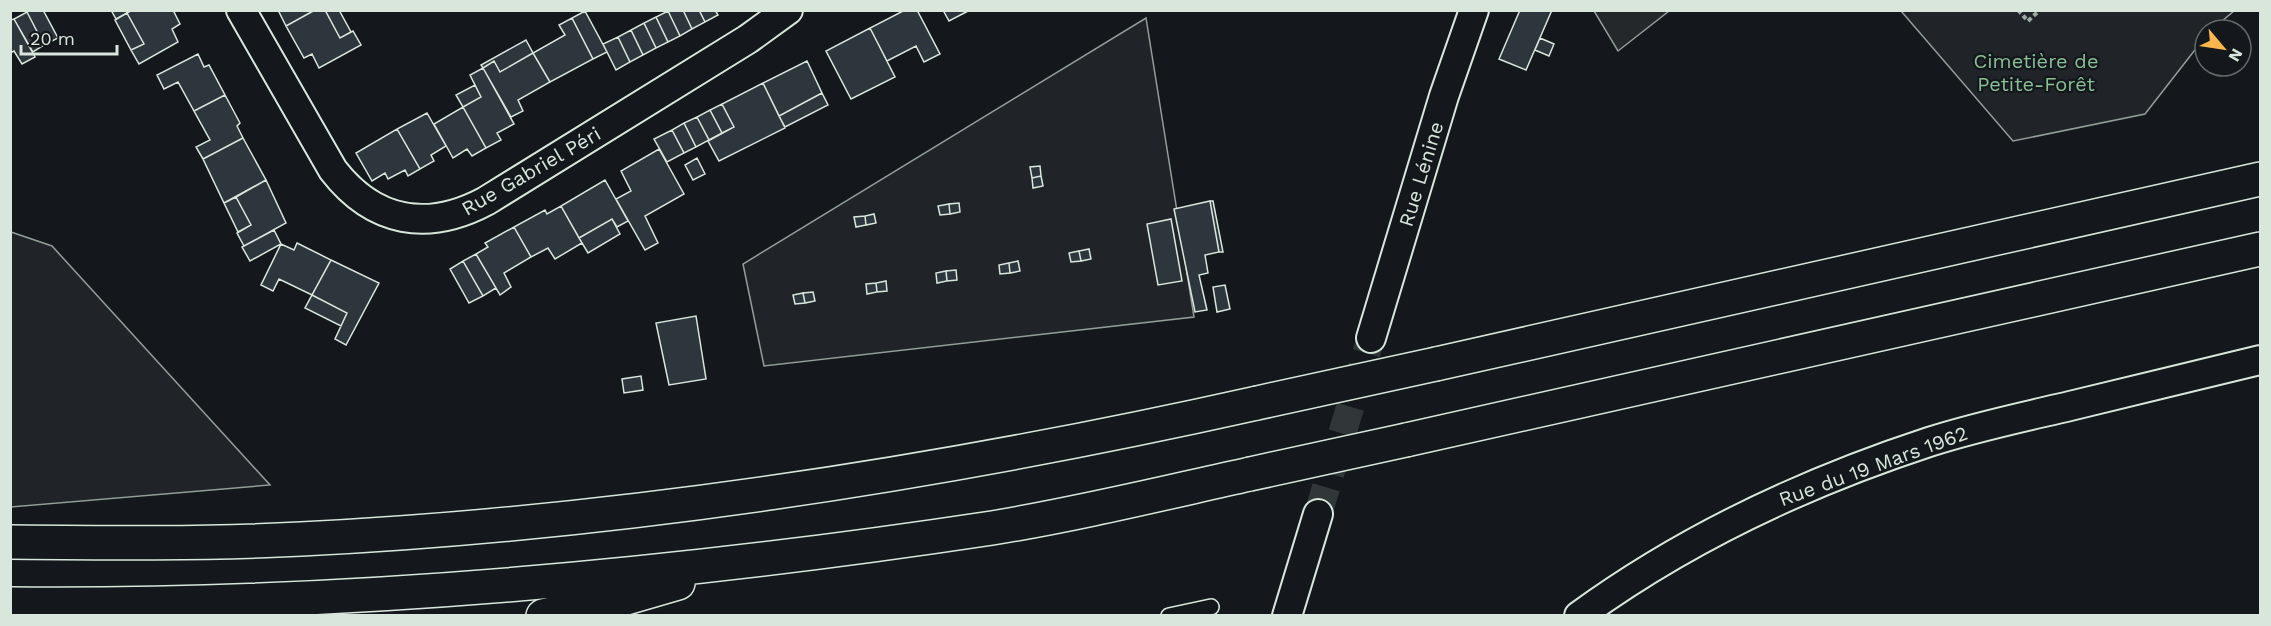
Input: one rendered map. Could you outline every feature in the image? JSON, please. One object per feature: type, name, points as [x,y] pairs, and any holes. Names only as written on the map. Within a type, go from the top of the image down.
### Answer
[{"type":"highway","points":[[10,542],[199,542],[311,539],[468,528],[656,509],[771,493],[980,459],[1257,403],[2260,179]]},
{"type":"highway","points":[[10,604],[233,602],[360,596],[543,582],[763,558],[994,527],[1406,440],[2260,249]]},
{"type":"highway","points":[[543,615],[623,599],[763,558]]},
{"type":"street","name":"Rue Gabriel Péri","points":[[241,10],[333,170],[345,185],[369,204],[384,212],[427,220],[457,214],[486,201],[748,39],[788,10]]},
{"type":"street","name":"Rue Lénine","points":[[1371,338],[1444,96],[1474,10]]},
{"type":"street","name":"Rue du 19 Mars 1962","points":[[1579,615],[1656,564],[1725,525],[1835,475],[1930,441],[2260,360]]},
{"type":"street","points":[[1287,615],[1318,514]]},
{"type":"lane","points":[[1169,615],[1210,607]]},
{"type":"path","points":[[2018,10],[2028,21],[2040,10]]},
{"type":"green space","name":"Cimetière de Petite-Forêt","points":[[1901,11],[2234,11],[2226,18],[2193,18],[2193,52],[2145,114],[2013,141]]},
{"type":"green space","points":[[1146,18],[1194,317],[764,366],[743,264]]},
{"type":"green space","points":[[11,232],[52,246],[270,485],[11,507]]},
{"type":"shaded area","points":[[1594,11],[1669,11],[1618,51]]},
{"type":"building","points":[[43,10],[58,38],[44,45],[27,12]]},
{"type":"building","points":[[111,10],[126,10],[127,13],[116,19]]},
{"type":"building","points":[[132,10],[173,10],[180,24],[172,29],[178,42],[139,64],[131,50],[144,44],[127,13]]},
{"type":"building","points":[[278,10],[315,10],[286,26]]},
{"type":"building","points":[[315,10],[325,10],[340,38],[353,31],[361,45],[319,68],[312,54],[304,58],[286,26]]},
{"type":"building","points":[[325,10],[339,10],[351,32],[340,38]]},
{"type":"building","points":[[683,10],[699,10],[705,22],[692,29]]},
{"type":"building","points":[[683,10],[692,29],[680,36],[668,11]]},
{"type":"building","points":[[699,10],[715,10],[718,15],[705,22]]},
{"type":"building","points":[[905,10],[917,10],[940,54],[924,62],[916,46],[887,61],[870,28]]},
{"type":"building","points":[[943,10],[970,10],[949,21]]},
{"type":"building","points":[[1520,10],[1552,10],[1526,70],[1499,59]]},
{"type":"building","points":[[585,11],[607,52],[593,59],[572,18]]},
{"type":"building","points":[[668,11],[680,36],[668,42],[656,17]]},
{"type":"building","points":[[27,12],[44,45],[33,52],[14,19]]},
{"type":"building","points":[[127,13],[144,44],[131,50],[115,20]]},
{"type":"building","points":[[656,17],[668,42],[656,48],[644,23]]},
{"type":"building","points":[[572,18],[593,59],[550,82],[533,53],[565,35],[559,25]]},
{"type":"building","points":[[14,19],[35,57],[22,64],[14,51],[10,53],[10,20]]},
{"type":"building","points":[[644,23],[656,48],[643,55],[631,30]]},
{"type":"building","points":[[870,28],[895,77],[851,99],[826,51]]},
{"type":"building","points":[[631,30],[643,55],[630,62],[618,37]]},
{"type":"building","points":[[618,37],[630,62],[616,70],[603,44]]},
{"type":"building","points":[[1540,38],[1554,44],[1549,56],[1535,50]]},
{"type":"building","points":[[526,40],[533,53],[500,72],[494,61],[483,68],[481,65]]},
{"type":"building","points":[[533,53],[550,82],[518,100],[523,111],[511,117],[483,68],[494,61],[500,72]]},
{"type":"building","points":[[198,54],[204,67],[209,65],[225,95],[194,111],[178,82],[164,89],[157,75]]},
{"type":"building","points":[[807,61],[822,93],[779,116],[763,83]]},
{"type":"building","points":[[483,68],[514,124],[497,133],[501,140],[486,148],[463,107],[481,97],[470,75]]},
{"type":"building","points":[[763,83],[785,128],[719,161],[708,141],[734,127],[722,104]]},
{"type":"building","points":[[475,85],[481,97],[463,107],[456,95]]},
{"type":"building","points":[[822,93],[828,105],[785,127],[779,116]]},
{"type":"building","points":[[225,95],[240,123],[237,126],[243,138],[203,159],[196,147],[210,140],[194,111]]},
{"type":"building","points":[[722,104],[734,127],[722,133],[710,110]]},
{"type":"building","points":[[463,107],[486,148],[472,156],[467,149],[453,158],[434,124]]},
{"type":"building","points":[[710,110],[722,133],[709,140],[697,117]]},
{"type":"building","points":[[427,113],[446,146],[431,155],[434,161],[420,169],[397,129]]},
{"type":"building","points":[[697,117],[709,140],[696,147],[684,123]]},
{"type":"building","points":[[684,123],[696,147],[684,153],[672,130]]},
{"type":"building","points":[[397,129],[420,169],[408,176],[405,170],[388,179],[385,173],[372,181],[356,153]]},
{"type":"building","points":[[672,130],[684,153],[667,162],[654,139]]},
{"type":"building","points":[[243,138],[266,180],[224,203],[203,159]]},
{"type":"building","points":[[659,149],[684,194],[645,216],[658,243],[645,250],[616,199],[631,191],[621,171]]},
{"type":"building","points":[[697,158],[705,174],[693,180],[685,165]]},
{"type":"building","points":[[1040,166],[1041,176],[1032,178],[1030,167]]},
{"type":"building","points":[[1041,176],[1043,186],[1033,188],[1032,178]]},
{"type":"building","points":[[266,180],[286,223],[244,246],[237,233],[251,225],[236,197]]},
{"type":"building","points":[[605,180],[628,221],[617,227],[612,219],[579,238],[561,206]]},
{"type":"building","points":[[236,197],[251,225],[238,232],[224,203]]},
{"type":"building","points":[[1210,201],[1213,201],[1223,252],[1219,252]]},
{"type":"building","points":[[1210,201],[1219,252],[1205,255],[1208,273],[1199,275],[1207,310],[1195,312],[1174,209]]},
{"type":"building","points":[[959,203],[960,212],[950,214],[949,204]]},
{"type":"building","points":[[949,204],[950,214],[940,215],[938,206]]},
{"type":"building","points":[[561,206],[582,243],[555,259],[548,248],[531,257],[514,227],[545,210],[547,214]]},
{"type":"building","points":[[874,214],[876,223],[866,225],[865,216]]},
{"type":"building","points":[[865,216],[866,225],[856,227],[854,217]]},
{"type":"building","points":[[612,219],[620,234],[588,253],[579,238]]},
{"type":"building","points":[[1171,219],[1182,281],[1158,285],[1147,224]]},
{"type":"building","points":[[514,227],[531,257],[504,273],[511,287],[500,295],[476,254],[488,247],[485,243]]},
{"type":"building","points":[[274,230],[281,244],[250,261],[242,247]]},
{"type":"building","points":[[297,243],[331,260],[312,295],[279,279],[273,291],[261,285],[281,244],[294,250]]},
{"type":"building","points":[[1089,249],[1091,259],[1081,261],[1079,251]]},
{"type":"building","points":[[1079,251],[1081,261],[1071,262],[1069,253]]},
{"type":"building","points":[[476,254],[496,288],[483,296],[463,261]]},
{"type":"building","points":[[331,260],[379,283],[346,345],[335,339],[347,313],[312,295]]},
{"type":"building","points":[[463,261],[483,296],[469,303],[450,269]]},
{"type":"building","points":[[1018,261],[1020,271],[1010,273],[1009,263]]},
{"type":"building","points":[[1009,263],[1010,273],[1000,274],[999,265]]},
{"type":"building","points":[[956,270],[957,280],[947,281],[946,271]]},
{"type":"building","points":[[946,271],[947,281],[937,283],[936,273]]},
{"type":"building","points":[[886,281],[887,291],[877,292],[876,283]]},
{"type":"building","points":[[876,283],[877,292],[867,294],[866,284]]},
{"type":"building","points":[[1225,285],[1230,309],[1217,312],[1213,287]]},
{"type":"building","points":[[813,292],[815,301],[805,303],[803,293]]},
{"type":"building","points":[[803,293],[805,303],[795,304],[793,295]]},
{"type":"building","points":[[312,295],[347,313],[341,326],[305,308]]},
{"type":"building","points":[[696,316],[706,379],[669,385],[656,323]]},
{"type":"building","points":[[641,376],[643,390],[624,393],[622,379]]},
{"type":"tunnel","points":[[1318,514],[1371,338]]}]
